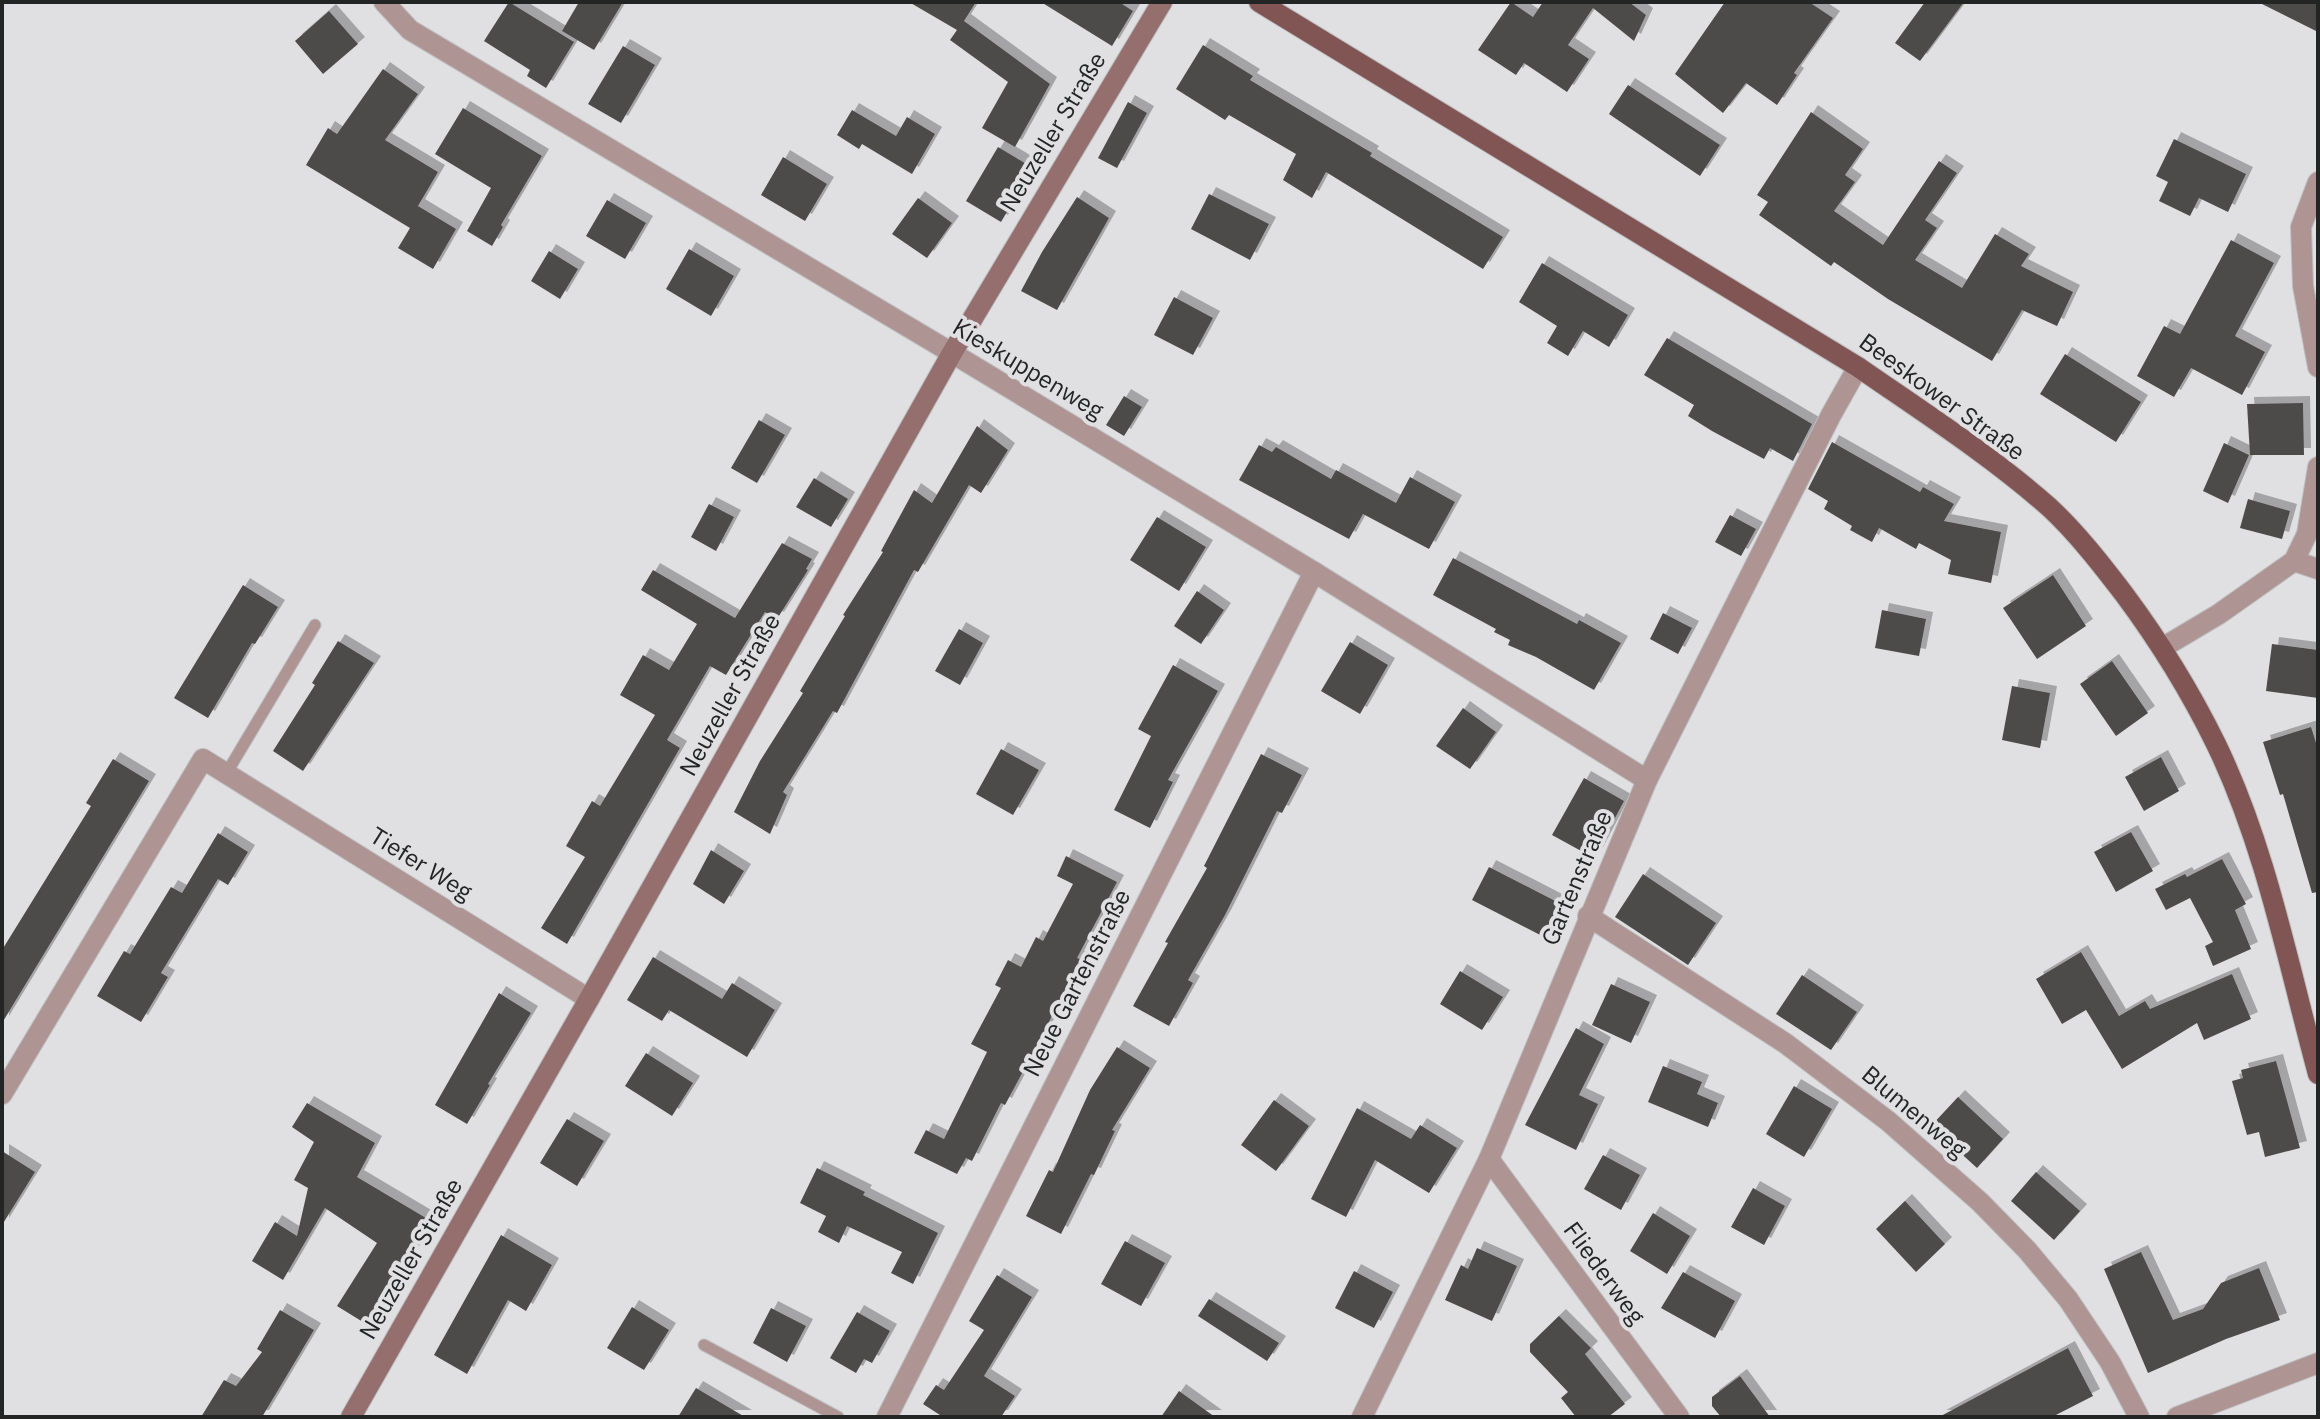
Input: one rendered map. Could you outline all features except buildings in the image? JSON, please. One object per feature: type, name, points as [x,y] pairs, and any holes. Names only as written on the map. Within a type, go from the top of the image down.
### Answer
[{"type":"main road","name":"Neuzeller Straße","points":[[351,1417],[952,353],[1162,2]]},
{"type":"main road","name":"Beeskower Straße","points":[[1259,2],[1858,367],[1943,426],[2049,508],[2106,570],[2162,648],[2217,746],[2249,827],[2273,903],[2318,1074]]},
{"type":"street","name":"Kieskuppenweg","points":[[384,2],[410,30],[1314,572],[1647,780]]},
{"type":"street","points":[[2318,182],[2301,227],[2303,286],[2318,367]]},
{"type":"street","name":"Gartenstraße","points":[[1362,1417],[1489,1159],[1647,780],[1858,367]]},
{"type":"street","points":[[2162,648],[2219,614],[2294,561],[2307,534],[2318,467]]},
{"type":"street","points":[[2294,561],[2318,569]]},
{"type":"street","name":"Neue Gartenstraße","points":[[887,1417],[1314,572]]},
{"type":"street","name":"Tiefer Weg","points":[[2,1094],[203,759],[589,999]]},
{"type":"street","name":"Blumenweg","points":[[1588,916],[1785,1043],[1888,1121],[1980,1202],[2027,1250],[2068,1299],[2110,1362],[2139,1417]]},
{"type":"street","name":"Fliederweg","points":[[1489,1159],[1679,1417]]},
{"type":"street","points":[[2177,1417],[2208,1411],[2318,1363]]},
{"type":"lane","points":[[226,774],[315,625]]},
{"type":"lane","points":[[704,1345],[838,1417]]}]
